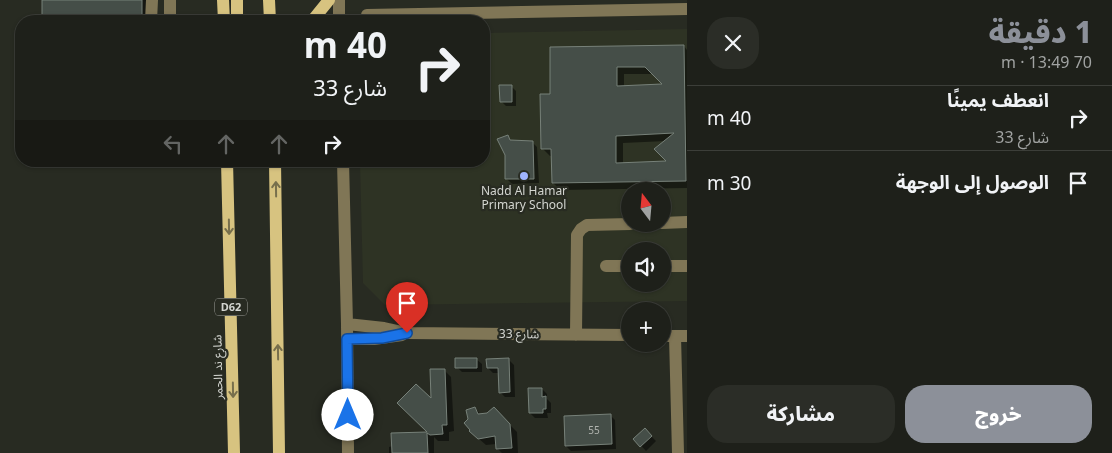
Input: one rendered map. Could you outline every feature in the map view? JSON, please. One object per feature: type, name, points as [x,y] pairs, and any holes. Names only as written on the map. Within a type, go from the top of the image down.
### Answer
[{"type":"main road","points":[[223,0],[224,15]]},
{"type":"main road","points":[[237,0],[237,15]]},
{"type":"main road","points":[[269,0],[270,15]]},
{"type":"main road","points":[[317,15],[329,0]]},
{"type":"main road","name":"شارع ند الحمر","points":[[227,167],[234,453]]},
{"type":"main road","points":[[228,196],[235,167]]},
{"type":"main road","points":[[275,167],[280,453]]},
{"type":"street","points":[[151,15],[152,0]]},
{"type":"street","points":[[170,0],[170,15]]},
{"type":"street","points":[[339,0],[339,15]]},
{"type":"street","points":[[367,15],[680,6]]},
{"type":"street","points":[[343,167],[348,324],[348,453]]},
{"type":"street","points":[[671,223],[687,222]]},
{"type":"street","points":[[576,335],[577,235],[581,228],[587,225],[621,224]]},
{"type":"street","points":[[606,266],[621,266]]},
{"type":"street","points":[[671,266],[687,266]]},
{"type":"street","name":"شارع 33","points":[[348,324],[407,333],[621,335]]},
{"type":"street","name":"شارع 33","points":[[347,339],[382,338],[407,333]]},
{"type":"street","points":[[675,336],[678,453]]},
{"type":"shaded area","name":"Nadd Al Hamar Primary School","points":[[687,29],[687,301],[385,305],[363,283],[360,167],[490,167],[490,33]]},
{"type":"building","points":[[42,0],[142,0],[142,15],[42,15]]},
{"type":"building","points":[[684,45],[686,181],[552,183],[551,149],[541,149],[540,94],[550,94],[550,47]],"holes":[[[617,67],[645,67],[662,84],[617,86]],[[674,133],[654,149],[666,161],[616,163],[616,136]]]},
{"type":"building","points":[[499,85],[512,85],[512,102],[500,102]]},
{"type":"building","points":[[508,135],[510,140],[533,141],[534,179],[505,179],[505,155],[497,139]]},
{"type":"building","points":[[455,358],[477,358],[477,368],[455,368]]},
{"type":"building","points":[[509,358],[510,392],[499,393],[498,368],[487,368],[486,359]]},
{"type":"building","points":[[430,369],[445,369],[447,425],[442,425],[443,434],[430,435],[427,433],[428,453],[392,453],[391,433],[427,432],[397,403],[416,384],[431,398]]},
{"type":"building","points":[[528,388],[542,388],[542,397],[546,396],[546,409],[543,409],[543,413],[529,413]]},
{"type":"building","points":[[475,407],[478,414],[487,413],[494,407],[510,424],[512,448],[496,449],[495,436],[478,439],[469,431],[464,423],[468,419],[466,410]]},
{"type":"building","points":[[611,414],[612,444],[565,446],[564,416]]},
{"type":"building","points":[[645,428],[652,436],[640,447],[633,439]]},
{"type":"place","name":"Nadd Al Hamar Primary School","points":[[524,176]]},
{"type":"route","points":[[348,415],[347,339],[374,339],[399,336],[407,333]]}]
